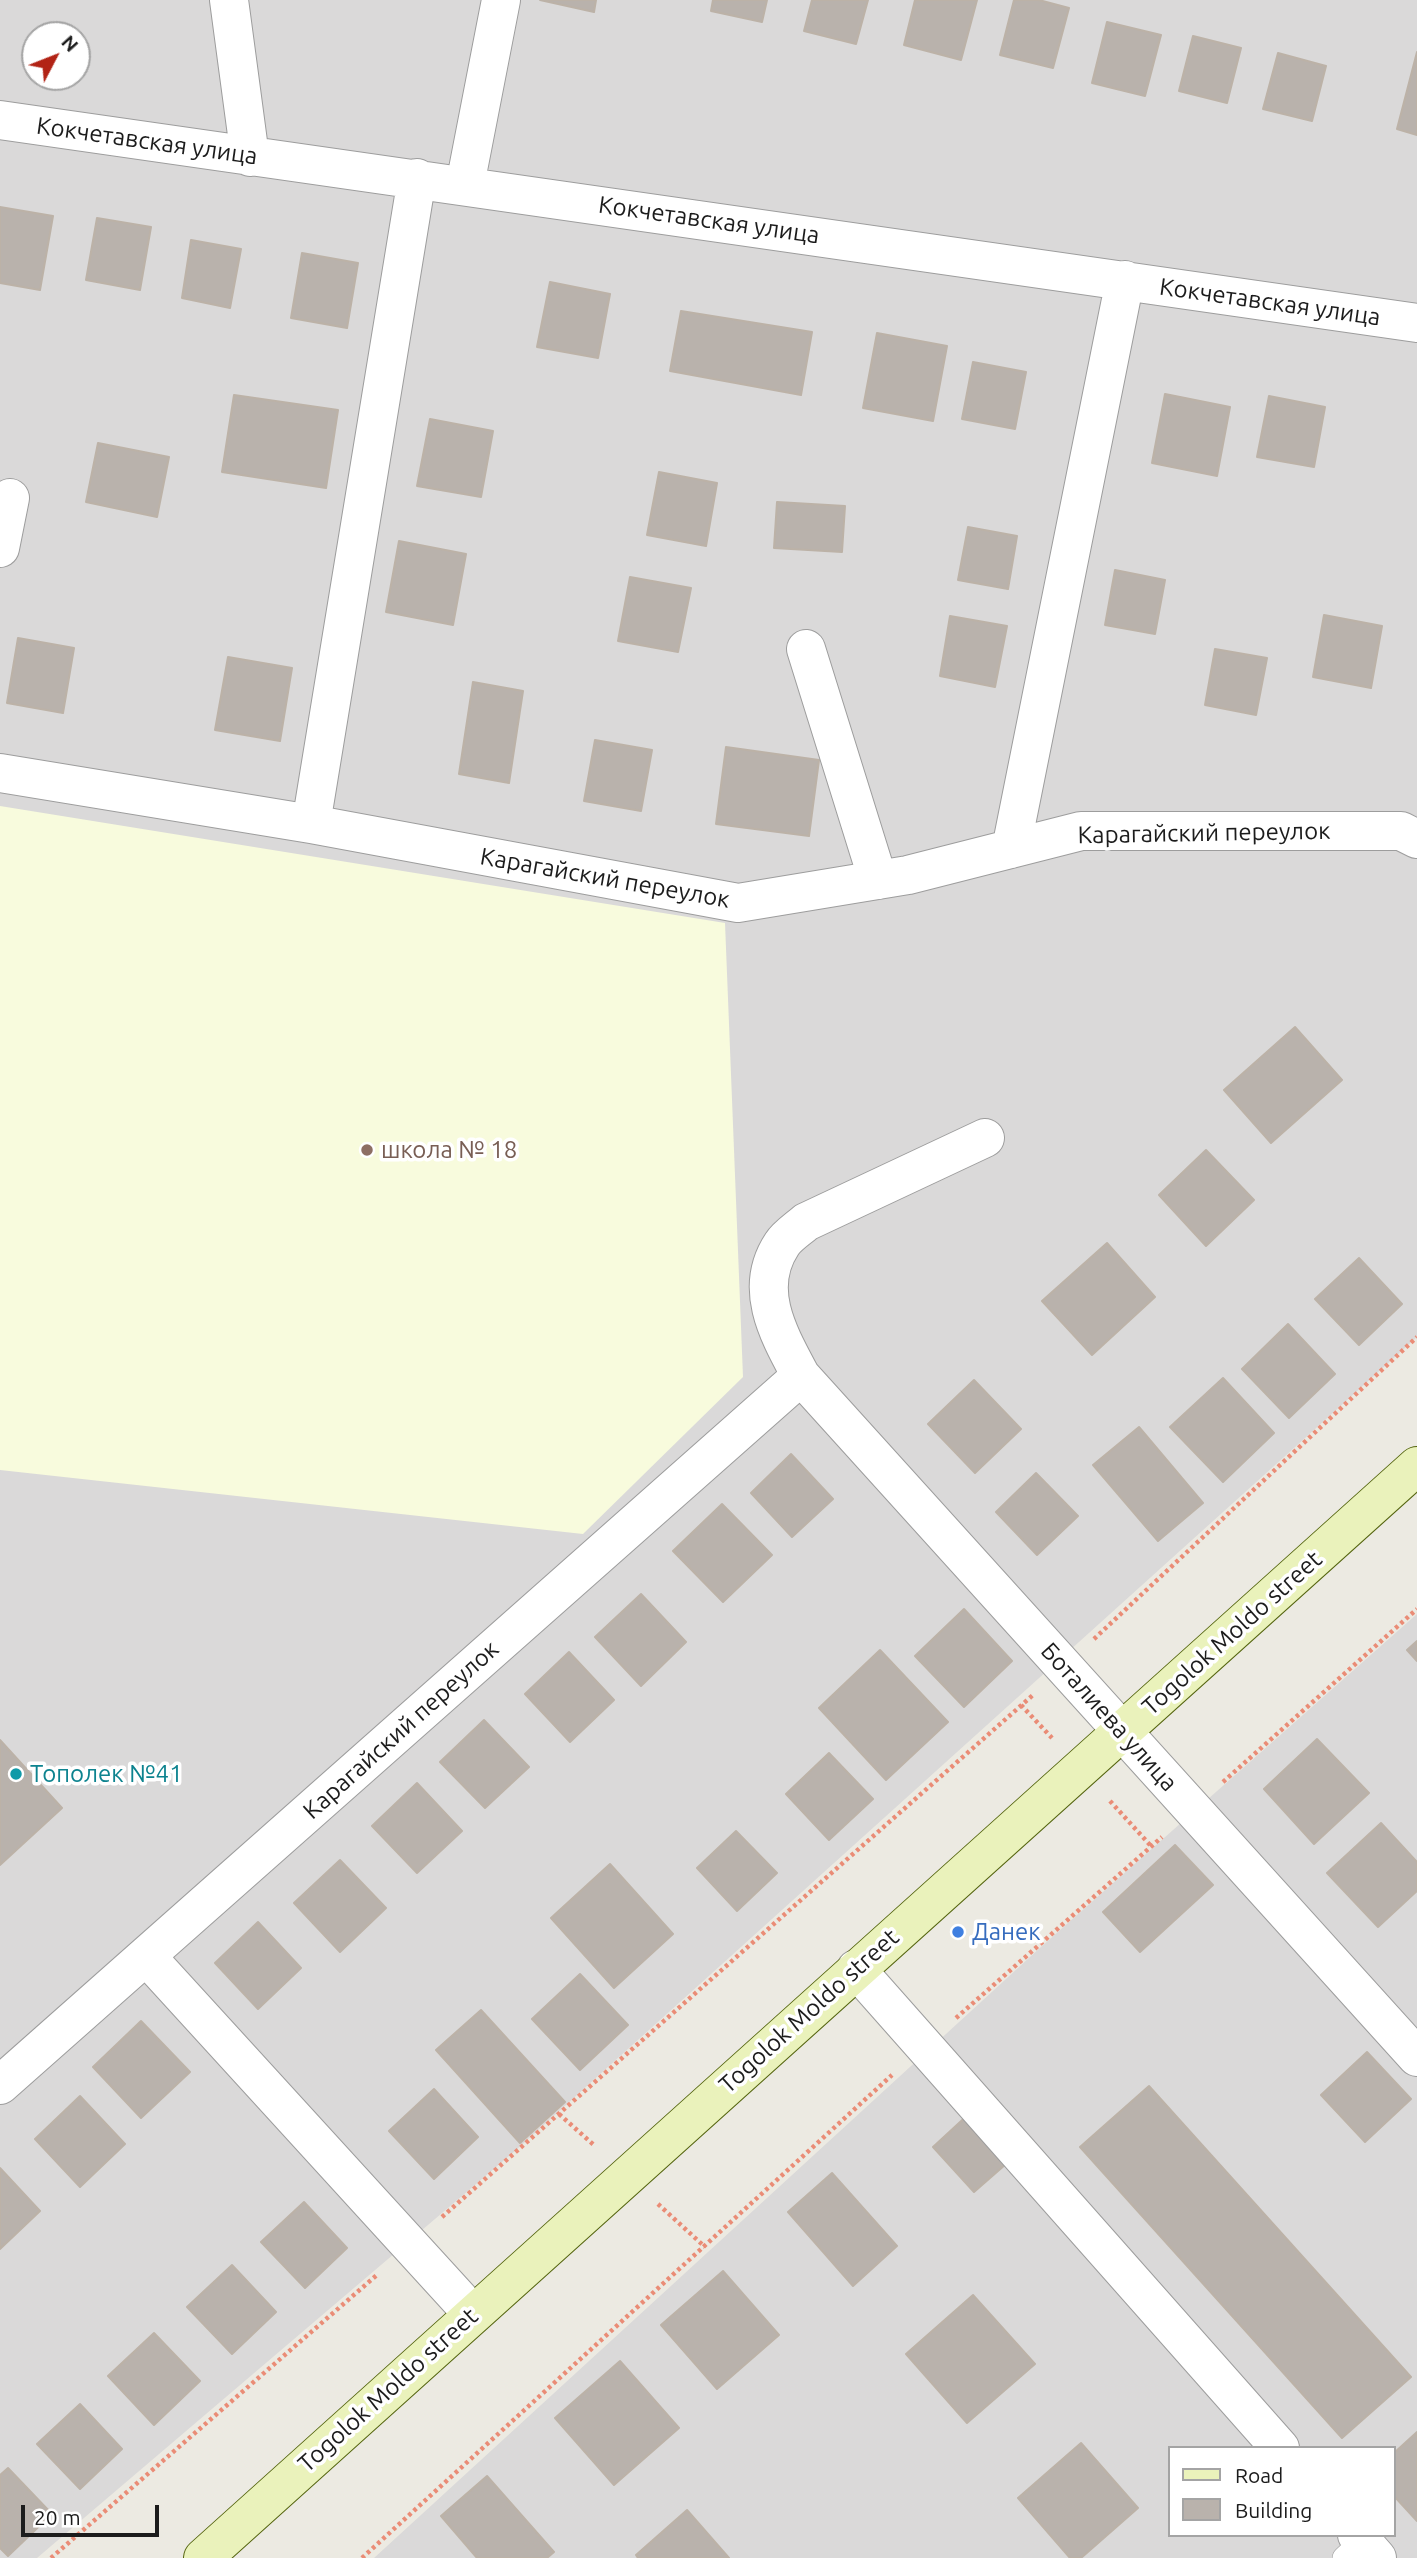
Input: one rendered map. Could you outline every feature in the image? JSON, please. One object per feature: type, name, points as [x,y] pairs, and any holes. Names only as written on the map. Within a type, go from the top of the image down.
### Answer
[{"type":"main road","name":"Togolok Moldo street","points":[[203,2558],[1417,1466]]},
{"type":"street","points":[[229,0],[250,157]]},
{"type":"street","points":[[465,185],[501,0]]},
{"type":"street","name":"Кокчетавская улица","points":[[0,120],[1417,323]]},
{"type":"street","points":[[311,824],[417,178]]},
{"type":"street","points":[[1011,849],[1125,280]]},
{"type":"street","points":[[0,548],[10,498]]},
{"type":"street","points":[[806,649],[878,880]]},
{"type":"street","name":"Карагайский переулок","points":[[0,773],[311,824],[738,904],[878,880],[1081,831],[1401,831],[1417,839]]},
{"type":"street","name":"Боталиева улица","points":[[985,1138],[806,1222],[782,1243],[771,1270],[769,1306],[774,1325],[801,1376],[1417,2057]]},
{"type":"street","name":"Карагайский переулок","points":[[0,2085],[801,1376]]},
{"type":"street","points":[[146,1956],[472,2314]]},
{"type":"street","points":[[856,1969],[926,2044],[1278,2446]]},
{"type":"path","points":[[51,2558],[410,2246],[1064,1667],[1417,1338]]},
{"type":"path","points":[[362,2558],[926,2044],[1417,1609]]},
{"type":"shaded area","points":[[0,0],[1417,0],[1417,1337],[516,2150],[37,2558],[0,2558]]},
{"type":"shaded area","name":"школа № 18","points":[[0,806],[725,923],[743,1377],[583,1534],[0,1470]]},
{"type":"shaded area","points":[[1417,1614],[1417,2558],[374,2558],[1042,1946]]},
{"type":"building","points":[[540,0],[596,0],[594,12]]},
{"type":"building","points":[[713,0],[767,0],[762,22],[711,11]]},
{"type":"building","points":[[812,0],[868,0],[856,44],[804,31]]},
{"type":"building","points":[[915,0],[977,0],[961,60],[904,45]]},
{"type":"building","points":[[1014,0],[1039,0],[1069,8],[1053,68],[1000,55]]},
{"type":"building","points":[[1107,22],[1161,35],[1145,96],[1092,83]]},
{"type":"building","points":[[1193,36],[1241,48],[1227,103],[1179,91]]},
{"type":"building","points":[[1417,52],[1417,135],[1397,129]]},
{"type":"building","points":[[1278,53],[1326,66],[1312,121],[1263,109]]},
{"type":"building","points":[[0,207],[53,216],[40,290],[0,283]]},
{"type":"building","points":[[97,218],[151,227],[140,290],[86,280]]},
{"type":"building","points":[[191,240],[241,249],[230,308],[182,298]]},
{"type":"building","points":[[302,253],[358,263],[347,328],[291,318]]},
{"type":"building","points":[[550,282],[610,294],[598,358],[537,347]]},
{"type":"building","points":[[681,311],[812,332],[801,395],[670,371]]},
{"type":"building","points":[[877,333],[947,346],[933,421],[863,408]]},
{"type":"building","points":[[973,362],[1026,372],[1015,429],[962,419]]},
{"type":"building","points":[[1165,394],[1230,407],[1217,476],[1152,463]]},
{"type":"building","points":[[234,395],[338,410],[326,488],[222,472]]},
{"type":"building","points":[[1269,396],[1325,407],[1314,467],[1257,457]]},
{"type":"building","points":[[430,419],[493,431],[481,497],[417,486]]},
{"type":"building","points":[[98,443],[169,457],[157,517],[86,502]]},
{"type":"building","points":[[659,472],[717,483],[706,546],[647,535]]},
{"type":"building","points":[[777,502],[845,506],[842,552],[774,548]]},
{"type":"building","points":[[968,527],[1017,536],[1008,589],[958,580]]},
{"type":"building","points":[[399,541],[466,554],[453,625],[386,612]]},
{"type":"building","points":[[1115,570],[1165,580],[1155,634],[1105,625]]},
{"type":"building","points":[[630,577],[691,588],[678,652],[618,641]]},
{"type":"building","points":[[1324,615],[1382,626],[1371,688],[1313,677]]},
{"type":"building","points":[[950,616],[1007,626],[995,687],[940,676]]},
{"type":"building","points":[[18,638],[74,648],[63,713],[7,703]]},
{"type":"building","points":[[1215,649],[1267,658],[1256,715],[1205,705]]},
{"type":"building","points":[[228,657],[292,668],[280,741],[215,730]]},
{"type":"building","points":[[473,682],[523,691],[509,783],[459,774]]},
{"type":"building","points":[[595,740],[652,750],[641,811],[584,801]]},
{"type":"building","points":[[726,747],[819,760],[809,836],[716,824]]},
{"type":"building","points":[[1295,1027],[1342,1080],[1271,1143],[1224,1090]]},
{"type":"building","points":[[1206,1150],[1254,1200],[1206,1246],[1159,1195]]},
{"type":"building","points":[[1107,1243],[1155,1297],[1092,1355],[1042,1301]]},
{"type":"building","points":[[1359,1258],[1402,1304],[1359,1345],[1315,1299]]},
{"type":"building","points":[[1288,1324],[1335,1374],[1289,1418],[1242,1369]]},
{"type":"building","points":[[1223,1378],[1274,1433],[1223,1482],[1170,1427]]},
{"type":"building","points":[[974,1380],[1021,1429],[975,1473],[928,1424]]},
{"type":"building","points":[[1139,1427],[1203,1503],[1158,1541],[1093,1465]]},
{"type":"building","points":[[791,1454],[833,1499],[792,1537],[751,1493]]},
{"type":"building","points":[[1036,1473],[1078,1516],[1037,1555],[996,1512]]},
{"type":"building","points":[[722,1504],[772,1555],[723,1602],[673,1551]]},
{"type":"building","points":[[641,1594],[686,1642],[641,1686],[595,1637]]},
{"type":"building","points":[[964,1609],[1012,1661],[964,1707],[915,1656]]},
{"type":"building","points":[[1417,1641],[1417,1661],[1407,1650]]},
{"type":"building","points":[[880,1650],[948,1722],[886,1780],[819,1708]]},
{"type":"building","points":[[569,1652],[614,1700],[570,1742],[525,1694]]},
{"type":"building","points":[[484,1720],[529,1767],[485,1808],[440,1762]]},
{"type":"building","points":[[1317,1739],[1369,1793],[1314,1844],[1264,1789]]},
{"type":"building","name":"Тополек №41","points":[[0,1740],[62,1808],[0,1865]]},
{"type":"building","points":[[829,1753],[873,1799],[829,1840],[786,1794]]},
{"type":"building","points":[[417,1783],[462,1831],[417,1873],[372,1826]]},
{"type":"building","points":[[1381,1823],[1417,1862],[1417,1891],[1378,1927],[1327,1873]]},
{"type":"building","points":[[736,1831],[777,1873],[737,1911],[697,1868]]},
{"type":"building","points":[[1175,1845],[1213,1885],[1140,1952],[1103,1912]]},
{"type":"building","points":[[340,1860],[386,1908],[340,1952],[294,1903]]},
{"type":"building","points":[[610,1864],[673,1934],[614,1988],[551,1918]]},
{"type":"building","points":[[258,1922],[301,1968],[258,2009],[215,1963]]},
{"type":"building","points":[[580,1974],[628,2025],[580,2070],[532,2019]]},
{"type":"building","points":[[481,2010],[565,2102],[520,2143],[436,2050]]},
{"type":"building","points":[[141,2021],[190,2072],[141,2118],[93,2067]]},
{"type":"building","points":[[1367,2052],[1411,2099],[1365,2142],[1321,2095]]},
{"type":"building","points":[[1149,2086],[1411,2377],[1342,2438],[1080,2147]]},
{"type":"building","points":[[434,2089],[478,2137],[434,2179],[389,2131]]},
{"type":"building","points":[[80,2096],[125,2144],[80,2187],[35,2139]]},
{"type":"building","points":[[972,2111],[1014,2157],[974,2192],[933,2147]]},
{"type":"building","points":[[0,2168],[40,2211],[0,2249]]},
{"type":"building","points":[[832,2173],[897,2246],[853,2286],[788,2212]]},
{"type":"building","points":[[304,2202],[347,2248],[305,2288],[261,2242]]},
{"type":"building","points":[[232,2265],[276,2312],[232,2354],[187,2307]]},
{"type":"building","points":[[723,2271],[779,2335],[717,2389],[661,2325]]},
{"type":"building","points":[[973,2295],[1035,2364],[967,2423],[906,2354]]},
{"type":"building","points":[[154,2333],[200,2381],[154,2425],[108,2376]]},
{"type":"building","points":[[620,2361],[679,2428],[614,2485],[555,2418]]},
{"type":"building","points":[[80,2404],[122,2449],[80,2489],[37,2444]]},
{"type":"building","points":[[1417,2432],[1417,2521],[1396,2498],[1396,2451]]},
{"type":"building","points":[[1081,2443],[1138,2508],[1081,2558],[1070,2558],[1018,2498]]},
{"type":"building","points":[[8,2468],[52,2514],[8,2556],[0,2548],[0,2475]]},
{"type":"building","points":[[487,2476],[554,2552],[547,2558],[477,2558],[441,2516]]},
{"type":"building","points":[[687,2510],[729,2558],[638,2558],[636,2555]]},
{"type":"place","name":"школа № 18","points":[[367,1150]]},
{"type":"place","name":"Тополек №41","points":[[16,1774]]},
{"type":"place","name":"Данек","points":[[958,1932]]}]
